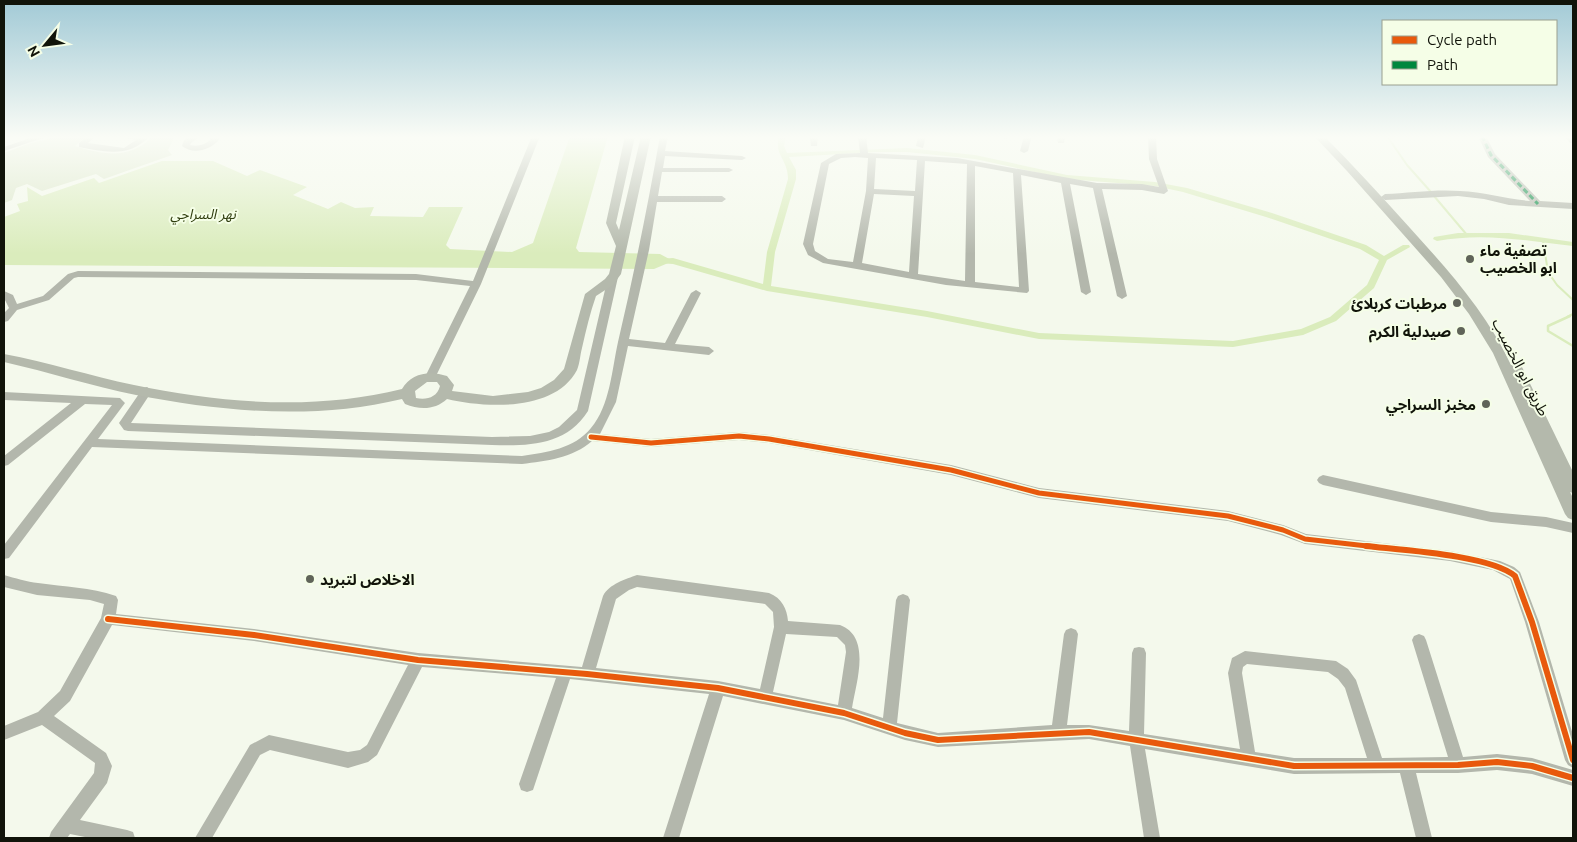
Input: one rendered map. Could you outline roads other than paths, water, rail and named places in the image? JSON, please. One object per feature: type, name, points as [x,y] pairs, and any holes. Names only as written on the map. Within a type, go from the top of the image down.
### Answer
[{"type":"main road","points":[[621,175],[610,223],[621,248]]},
{"type":"main road","points":[[444,394],[456,398],[498,401],[535,396],[556,387],[570,371],[591,294],[614,275],[637,175]]},
{"type":"main road","name":"طريق ابو الخصيب","points":[[1360,175],[1445,274],[1483,325],[1499,353],[1573,514]]},
{"type":"main road","name":"طريق ابو الخصيب","points":[[1362,175],[1385,197],[1454,274],[1489,319],[1510,354],[1570,474],[1573,487]]},
{"type":"main road","points":[[5,359],[196,400],[299,407],[368,403],[407,393],[412,384],[430,377],[436,377],[447,385],[444,394],[434,402],[421,404],[410,401],[407,393]]},
{"type":"street","points":[[430,377],[476,282],[520,175]]},
{"type":"street","points":[[89,443],[522,460],[553,455],[577,445],[591,437],[603,420],[610,402],[644,250],[657,175]]},
{"type":"street","points":[[822,175],[808,244],[811,253],[826,261],[970,285],[1024,291],[1017,175]]},
{"type":"street","points":[[857,265],[870,191],[868,175]]},
{"type":"street","points":[[913,276],[920,175]]},
{"type":"street","points":[[970,285],[971,175]]},
{"type":"street","points":[[1035,175],[1097,186],[1142,187],[1164,191],[1159,175]]},
{"type":"street","points":[[1510,175],[1538,204]]},
{"type":"street","points":[[1065,181],[1086,292]]},
{"type":"street","points":[[1097,186],[1122,296]]},
{"type":"street","points":[[870,191],[919,194]]},
{"type":"street","points":[[1385,197],[1426,195],[1438,192],[1467,194],[1509,202],[1573,206]]},
{"type":"street","points":[[653,200],[722,199]]},
{"type":"street","points":[[4,319],[14,308],[46,298],[71,276],[78,274],[407,277],[476,282]]},
{"type":"street","points":[[147,391],[125,423],[128,427],[492,441],[528,441],[547,438],[562,432],[574,422],[582,411],[614,275]]},
{"type":"street","points":[[668,347],[696,293]]},
{"type":"street","points":[[4,294],[10,297],[14,308]]},
{"type":"street","points":[[623,342],[709,351]]},
{"type":"street","points":[[4,396],[116,401],[119,403],[4,554]]},
{"type":"street","points":[[4,462],[82,400]]},
{"type":"street","points":[[591,437],[651,444],[739,436],[769,439],[951,470],[1039,493],[1228,516],[1274,528],[1305,539],[1450,556],[1503,568],[1515,576],[1532,622],[1573,760]]},
{"type":"street","points":[[1324,480],[1486,516],[1546,522],[1573,528]]},
{"type":"street","points":[[4,581],[37,589],[90,594],[111,600],[108,619],[65,696],[43,716],[4,733]]},
{"type":"street","points":[[587,674],[610,596],[624,586],[637,581],[769,599],[780,610],[781,627],[765,697]]},
{"type":"street","points":[[889,726],[903,600]]},
{"type":"street","points":[[108,619],[254,635],[418,660],[587,674],[718,688],[844,713],[913,735],[938,740],[1059,732],[1089,732],[1294,766],[1377,766],[1497,762],[1514,763],[1573,778]]},
{"type":"street","points":[[781,627],[840,631],[851,642],[853,652],[844,713]]},
{"type":"street","points":[[1059,732],[1070,634]]},
{"type":"street","points":[[1419,640],[1458,764]]},
{"type":"street","points":[[1139,652],[1136,739],[1152,838]]},
{"type":"street","points":[[1250,759],[1235,673],[1237,663],[1245,657],[1324,664],[1337,669],[1351,685],[1377,766]]},
{"type":"street","points":[[203,838],[255,750],[261,745],[269,742],[348,760],[362,757],[372,750],[418,660]]},
{"type":"street","points":[[527,784],[565,673]]},
{"type":"street","points":[[671,838],[718,688]]},
{"type":"street","points":[[43,716],[101,758],[104,766],[101,777],[57,838]]},
{"type":"street","points":[[1406,765],[1424,838]]},
{"type":"street","points":[[66,825],[127,838]]},
{"type":"water","name":"نهر السراجي","points":[[121,175],[275,175],[307,187],[293,195],[328,209],[341,202],[355,208],[374,207],[370,216],[423,217],[429,207],[463,207],[446,245],[450,249],[512,252],[533,243],[556,175],[597,175],[576,248],[579,252],[660,254],[673,261],[654,269],[4,265],[4,217],[20,211],[17,204],[28,201],[27,187],[42,196],[94,178],[99,183]]},
{"type":"waterway","points":[[767,288],[771,252],[792,175]]},
{"type":"waterway","points":[[1059,175],[1155,184],[1184,190],[1269,215],[1363,247],[1384,259]]},
{"type":"waterway","points":[[1416,175],[1431,192]]},
{"type":"waterway","points":[[1434,196],[1467,235]]},
{"type":"waterway","points":[[1437,239],[1458,235],[1509,235],[1573,244]]},
{"type":"waterway","points":[[1543,240],[1548,272],[1557,285],[1573,300]]},
{"type":"waterway","points":[[1384,259],[1406,247]]},
{"type":"waterway","points":[[767,288],[927,314],[1039,336],[1233,344],[1303,332],[1333,319],[1371,286],[1384,259]]},
{"type":"waterway","points":[[661,261],[673,261],[767,288]]},
{"type":"waterway","points":[[1567,317],[1573,314]]},
{"type":"waterway","points":[[1570,316],[1548,326],[1548,331],[1573,346]]},
{"type":"place","name":"تصفية ماء ابو الخصيب","points":[[1470,259]]},
{"type":"place","name":"مرطبات كربلائ","points":[[1457,303]]},
{"type":"place","name":"صيدلية الكرم","points":[[1461,331]]},
{"type":"place","name":"مخبز السراجي","points":[[1486,404]]},
{"type":"place","name":"الاخلاص لتبريد","points":[[310,579]]}]
